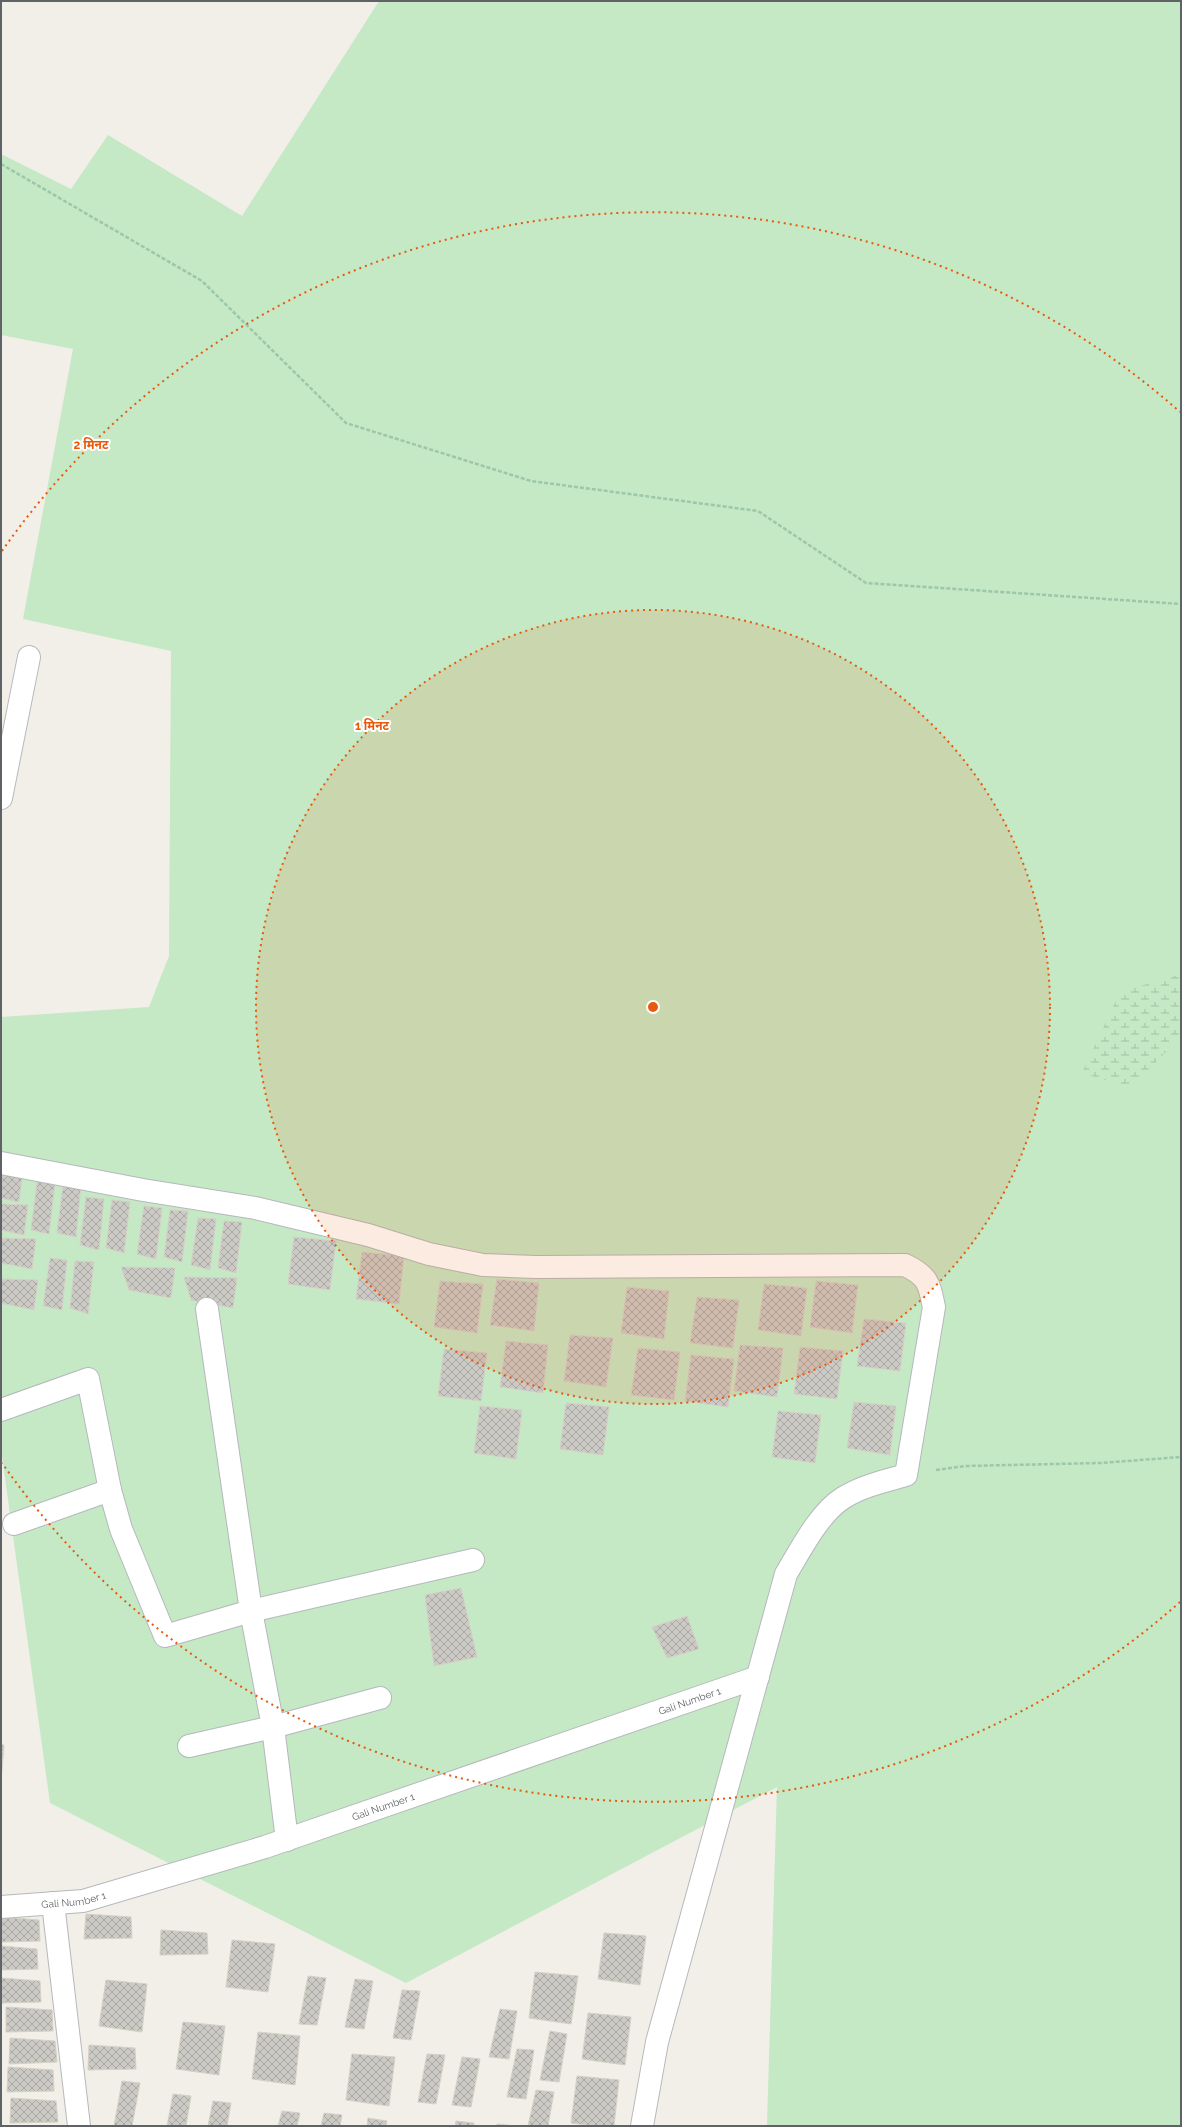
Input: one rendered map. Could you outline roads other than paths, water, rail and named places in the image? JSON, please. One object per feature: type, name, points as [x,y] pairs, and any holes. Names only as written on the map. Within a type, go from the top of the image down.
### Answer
[{"type":"street","points":[[1,798],[29,657]]},
{"type":"street","points":[[1,1163],[136,1189],[255,1208],[368,1235],[429,1254],[483,1265],[536,1267],[905,1265],[921,1273],[929,1284],[934,1307],[906,1475],[873,1484],[842,1498],[816,1524],[786,1574],[657,2042],[642,2126]]},
{"type":"street","points":[[207,1309],[251,1611],[273,1727],[287,1840]]},
{"type":"street","points":[[1,1410],[88,1379],[110,1490],[121,1529],[165,1636],[251,1611],[473,1560]]},
{"type":"street","points":[[14,1524],[110,1490]]},
{"type":"street","name":"Gali Number 1","points":[[1,1907],[83,1901],[287,1840],[340,1823],[410,1795],[758,1677]]},
{"type":"street","points":[[189,1746],[273,1727],[380,1698]]},
{"type":"street","points":[[53,1903],[79,2126]]}]
